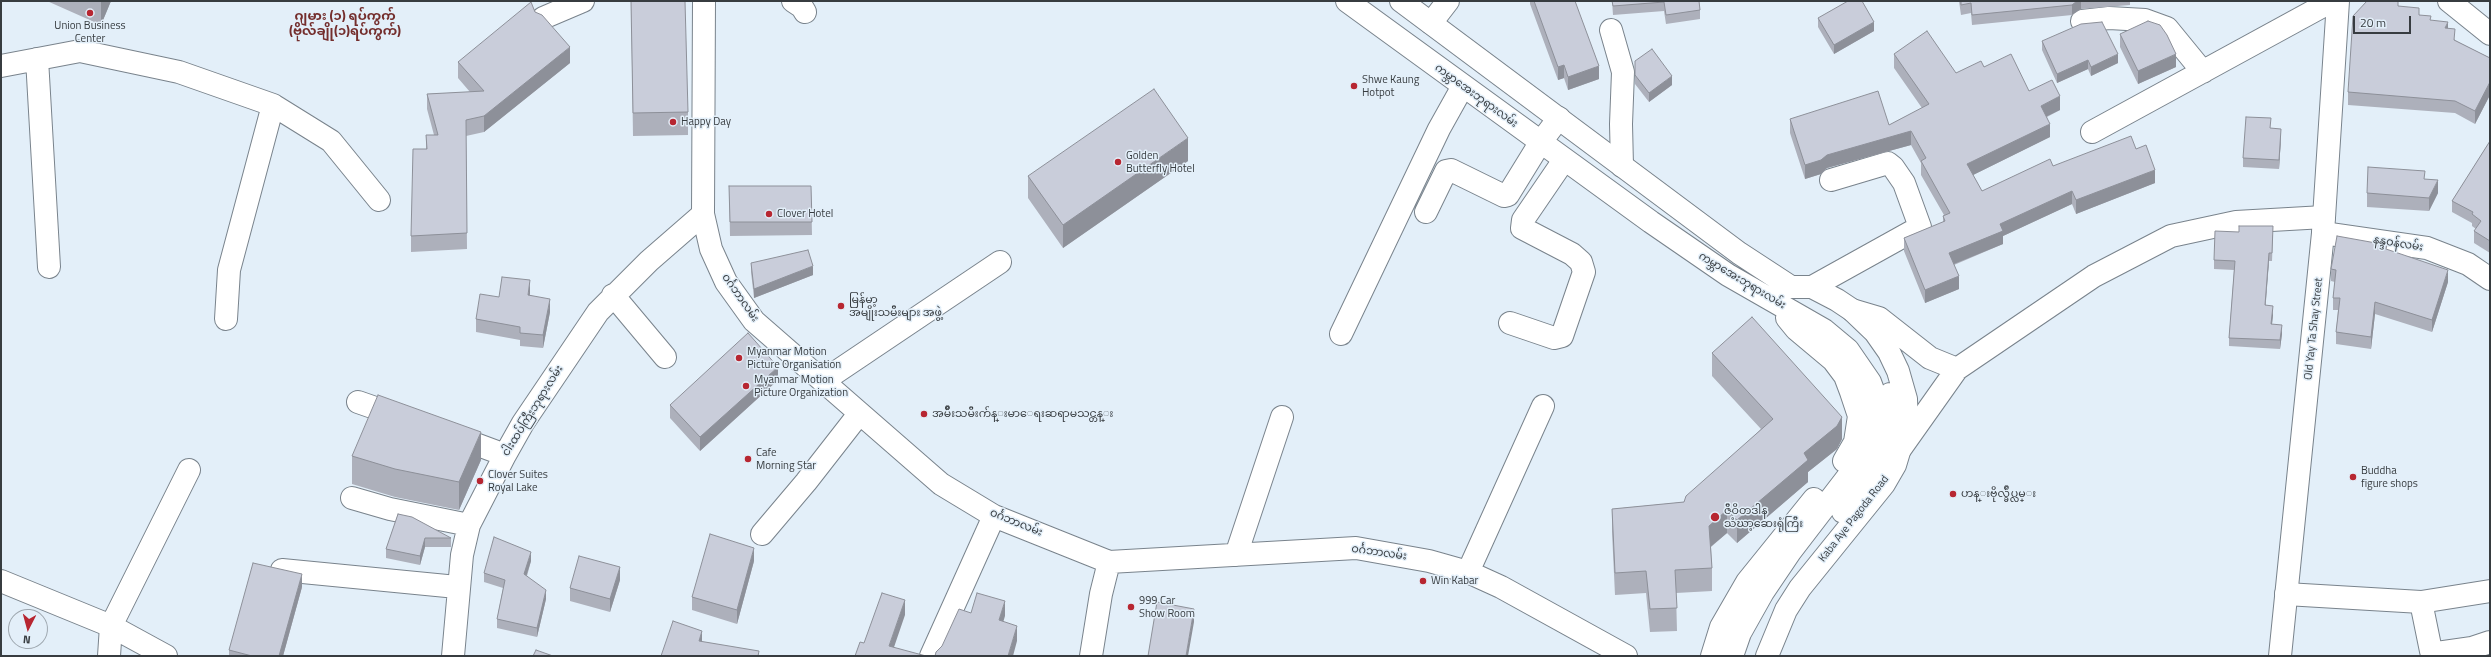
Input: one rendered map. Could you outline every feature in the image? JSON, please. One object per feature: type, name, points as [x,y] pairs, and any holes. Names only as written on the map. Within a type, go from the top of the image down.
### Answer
[{"type":"street","points":[[543,18],[584,1]]},
{"type":"street","name":"ဝင်္ဂဘာလမ်း","points":[[704,1],[703,214],[711,249],[726,282],[754,321],[824,381],[859,414],[942,484],[994,516],[1109,562],[1356,548],[1429,560],[1468,572],[1501,587],[1626,656]]},
{"type":"street","name":"ကမ္ဘာအေးဘုရားလမ်း","points":[[1347,1],[1540,143],[1728,275],[1824,330],[1848,350],[1870,382],[1877,401],[1877,416],[1872,437],[1863,457],[1769,582],[1740,633],[1732,656]]},
{"type":"street","name":"ကမ္ဘာအေးဘုရားလမ်း","points":[[1402,1],[1739,253],[1802,287],[1837,300],[1852,310],[1875,332],[1889,352],[1898,371]]},
{"type":"street","points":[[1431,23],[1448,1]]},
{"type":"street","points":[[2092,132],[2332,1]]},
{"type":"street","name":"Old Yay Ta Shay Street","points":[[2280,656],[2324,225],[2338,1]]},
{"type":"street","points":[[2449,1],[2490,34]]},
{"type":"street","points":[[2082,21],[2109,18],[2145,20],[2167,28],[2203,72]]},
{"type":"street","points":[[1611,30],[1623,72],[1621,124],[1622,166]]},
{"type":"street","points":[[1,66],[80,51],[179,72],[274,105],[331,141],[379,200]]},
{"type":"street","points":[[37,59],[49,267]]},
{"type":"street","points":[[1341,334],[1439,129],[1464,86]]},
{"type":"street","points":[[226,319],[229,270],[274,105]]},
{"type":"street","points":[[1426,212],[1446,171],[1451,170],[1504,196],[1508,195],[1540,143],[1559,118]]},
{"type":"street","points":[[1510,323],[1554,338],[1562,336],[1584,272],[1581,262],[1572,254],[1522,228],[1523,220],[1564,160]]},
{"type":"street","points":[[1802,287],[1920,227],[1904,183],[1893,167],[1888,163],[1831,180]]},
{"type":"street","name":"ငါးထပ်ကြီးဘုရားလမ်း","points":[[453,656],[457,587],[469,525],[505,455],[524,423],[593,318],[613,294],[703,214]]},
{"type":"street","name":"နန္ဒဝန်လမ်း","points":[[1957,369],[2094,276],[2172,236],[2236,222],[2324,225],[2427,248],[2468,264],[2490,279]]},
{"type":"street","points":[[824,381],[1000,262]]},
{"type":"street","name":"ကမ္ဘာအေးဘုရားလမ်း","points":[[1753,656],[1764,622],[1776,602],[1825,533],[1865,482],[1886,445],[1890,427],[1891,400],[1886,379],[1874,356],[1855,332],[1802,287]]},
{"type":"street","points":[[613,294],[665,357]]},
{"type":"street","points":[[1712,656],[1721,627],[1747,582],[1840,467],[1855,442],[1858,416],[1845,376],[1833,360],[1796,329],[1774,301]]},
{"type":"street","points":[[1852,310],[1879,318],[1930,358],[1957,369],[1901,448]]},
{"type":"street","name":"Kaba Aye Pagoda Road","points":[[1767,656],[1786,610],[1814,570],[1884,484],[1895,466],[1906,425],[1906,399],[1898,371]]},
{"type":"street","points":[[358,402],[505,455]]},
{"type":"street","points":[[1468,572],[1543,406]]},
{"type":"street","points":[[762,534],[806,482],[859,414]]},
{"type":"street","points":[[1236,555],[1282,417]]},
{"type":"street","points":[[109,656],[111,626],[189,470]]},
{"type":"street","points":[[352,498],[390,509],[469,525]]},
{"type":"street","points":[[931,656],[994,516]]},
{"type":"street","points":[[1091,656],[1101,594],[1109,562]]},
{"type":"street","points":[[282,570],[457,587]]},
{"type":"street","points":[[1,581],[111,626],[166,656]]},
{"type":"street","points":[[2286,594],[2421,602],[2490,591]]},
{"type":"street","points":[[2421,602],[2431,651],[2437,653],[2464,649],[2490,642]]},
{"type":"building","points":[[631,1],[685,1],[688,112],[633,113]]},
{"type":"building","points":[[1534,1],[1575,1],[1599,66],[1568,77],[1564,65],[1558,67]]},
{"type":"building","points":[[1612,1],[1699,1],[1700,10],[1666,15],[1664,2],[1613,6]]},
{"type":"building","points":[[1848,1],[1862,1],[1874,22],[1834,45],[1818,18]]},
{"type":"building","points":[[1961,1],[2077,1],[2072,5],[1972,15],[1971,3],[1961,5]]},
{"type":"building","points":[[2367,1],[2398,1],[2398,6],[2419,8],[2419,15],[2431,16],[2430,20],[2448,22],[2445,28],[2455,29],[2454,40],[2490,58],[2490,82],[2475,111],[2455,101],[2348,92],[2353,16]]},
{"type":"building","points":[[531,2],[535,12],[542,15],[570,47],[484,116],[466,120],[467,233],[411,236],[413,149],[427,149],[426,135],[438,135],[427,94],[484,91],[458,62]]},
{"type":"building","points":[[2148,21],[2160,25],[2167,35],[2176,54],[2138,71],[2120,34]]},
{"type":"building","points":[[2102,22],[2118,54],[2091,67],[2088,60],[2057,74],[2042,41],[2081,24]]},
{"type":"building","points":[[1927,31],[1956,73],[1981,61],[1984,67],[2011,54],[2029,91],[2052,80],[2060,96],[2041,106],[2050,124],[1967,164],[1982,191],[2050,159],[2053,166],[2131,136],[2136,149],[2146,145],[2155,170],[2076,200],[2072,191],[2000,224],[2003,231],[1949,253],[1959,276],[1925,290],[1904,238],[1945,221],[1943,216],[1950,213],[1921,161],[1926,158],[1911,131],[1827,155],[1821,160],[1805,165],[1790,119],[1878,91],[1889,125],[1929,104],[1894,54]]},
{"type":"building","points":[[1652,49],[1672,76],[1649,93],[1635,75],[1635,61]]},
{"type":"building","points":[[1154,89],[1188,138],[1063,225],[1028,176]]},
{"type":"building","points":[[2246,117],[2271,118],[2270,128],[2281,129],[2279,160],[2243,158]]},
{"type":"building","points":[[2490,141],[2490,241],[2474,231],[2481,221],[2472,214],[2473,212],[2452,201]]},
{"type":"building","points":[[2368,167],[2425,171],[2424,179],[2438,180],[2429,198],[2367,193]]},
{"type":"building","points":[[729,186],[811,186],[812,222],[730,222]]},
{"type":"building","points":[[2239,226],[2273,226],[2272,253],[2269,253],[2265,305],[2273,306],[2271,324],[2282,325],[2280,340],[2229,338],[2235,261],[2214,260],[2215,231],[2239,232]]},
{"type":"building","points":[[2337,236],[2387,245],[2386,249],[2448,270],[2432,320],[2375,302],[2371,337],[2336,332],[2340,298],[2333,298],[2336,270],[2331,269]]},
{"type":"building","points":[[808,250],[813,266],[754,289],[751,263]]},
{"type":"building","points":[[502,277],[530,280],[528,295],[550,299],[543,335],[520,333],[520,327],[476,319],[480,294],[499,297]]},
{"type":"building","points":[[1752,317],[1842,417],[1837,426],[1804,453],[1808,460],[1737,520],[1727,510],[1709,526],[1712,568],[1675,570],[1677,608],[1650,609],[1646,571],[1615,573],[1612,509],[1684,502],[1686,496],[1773,419],[1712,353]]},
{"type":"building","points":[[748,333],[778,367],[700,437],[670,405]]},
{"type":"building","points":[[378,395],[481,432],[459,482],[395,469],[352,456]]},
{"type":"building","points":[[398,514],[412,517],[451,538],[425,538],[420,556],[386,549]]},
{"type":"building","points":[[710,534],[754,548],[737,610],[692,597]]},
{"type":"building","points":[[494,537],[531,552],[524,574],[546,590],[537,628],[497,619],[505,580],[484,573]]},
{"type":"building","points":[[579,556],[620,567],[610,599],[570,588]]},
{"type":"building","points":[[253,563],[302,574],[279,656],[252,656],[229,650]]},
{"type":"building","points":[[882,593],[905,600],[889,646],[926,656],[855,656],[860,642],[864,643]]},
{"type":"building","points":[[977,593],[1005,601],[999,620],[1017,626],[1008,656],[935,656],[936,652],[942,646],[959,609],[971,613]]},
{"type":"building","points":[[1157,602],[1194,609],[1186,656],[1148,656]]},
{"type":"building","points":[[673,621],[702,631],[699,641],[759,651],[758,656],[661,656]]},
{"type":"building","points":[[536,650],[553,656],[533,656]]},
{"type":"place","name":"Union Business Center","points":[[90,13]]},
{"type":"place","name":"Shwe Kaung Hotpot","points":[[1354,86]]},
{"type":"place","name":"Happy Day","points":[[673,122]]},
{"type":"place","name":"Golden Butterfly Hotel","points":[[1118,162]]},
{"type":"place","name":"Clover Hotel","points":[[769,214]]},
{"type":"place","name":"မြန်မာ့ အမျိုးသမီးများ အဖွဲ့","points":[[841,306]]},
{"type":"place","name":"Myanmar Motion Picture Organisation","points":[[739,358]]},
{"type":"place","name":"Myanmar Motion Picture Organization","points":[[746,386]]},
{"type":"place","name":"အမ်ိဳးသမီးက်န္းမာေရးဆရာမသင္တန္း","points":[[924,414]]},
{"type":"place","name":"Cafe Morning Star","points":[[748,459]]},
{"type":"place","name":"Buddha figure shops","points":[[2353,477]]},
{"type":"place","name":"Clover Suites Royal Lake","points":[[480,481]]},
{"type":"place","name":"ဟန္းဗိုလ္ခ်ဳပ္လမ္း","points":[[1953,494]]},
{"type":"place","name":"ဇီဝိတဒါန သံဃာ့ဆေးရုံကြီး","points":[[1715,517]]},
{"type":"place","name":"Win Kabar","points":[[1423,581]]},
{"type":"place","name":"999 Car Show Room","points":[[1131,607]]},
{"type":"district","name":"ဂျမား (၁) ရပ်ကွက် (ဗိုလ်ချို(၁)ရပ်ကွက်)","points":[[345,24]]}]
